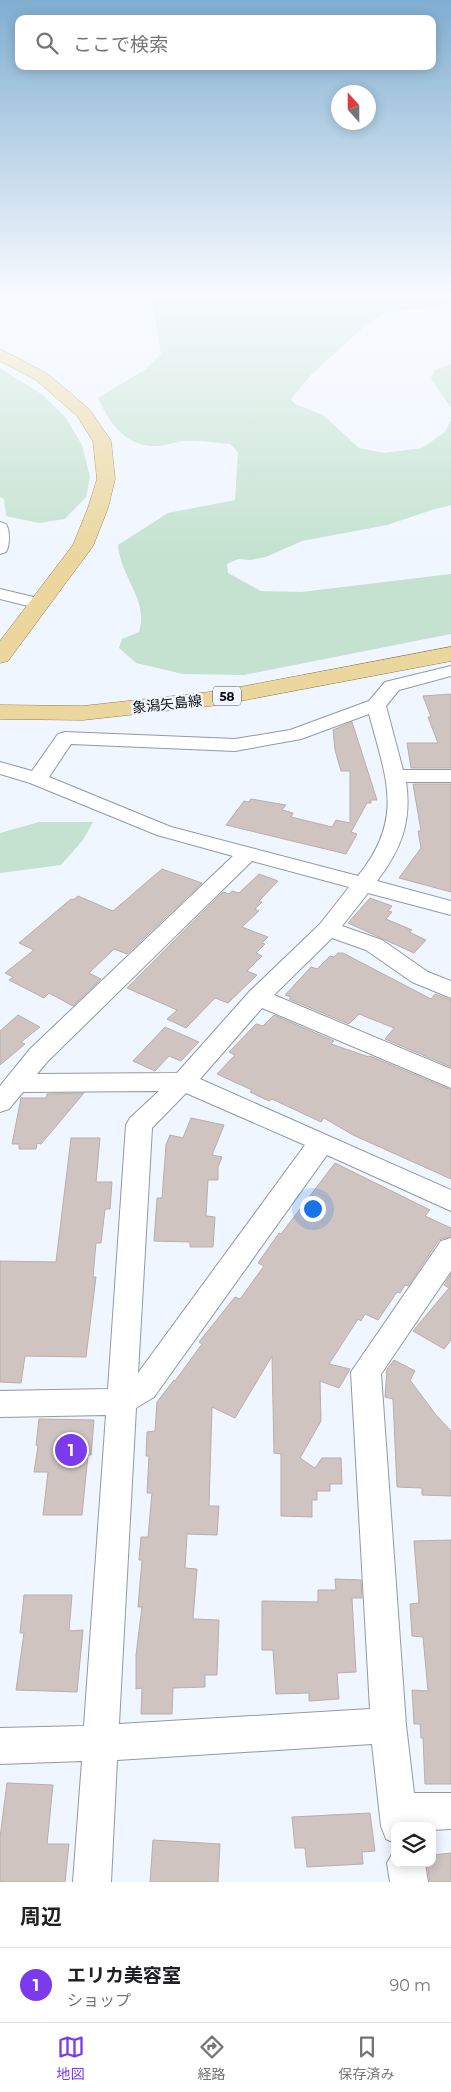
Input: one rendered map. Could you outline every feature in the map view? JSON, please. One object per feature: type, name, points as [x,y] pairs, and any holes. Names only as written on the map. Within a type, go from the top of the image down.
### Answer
[{"type":"main road","points":[[0,656],[83,546],[98,508],[106,480],[102,441],[83,413],[46,380]]},
{"type":"main road","name":"象潟矢島線","points":[[0,712],[83,713],[219,698],[451,654]]},
{"type":"street","points":[[0,527],[0,549]]},
{"type":"street","points":[[0,594],[40,604]]},
{"type":"street","points":[[37,779],[65,738],[234,745],[294,735],[376,706],[392,686],[451,671]]},
{"type":"street","points":[[92,1882],[139,1125],[183,1082],[258,997],[328,929],[365,884],[388,844],[397,822],[399,802],[395,776],[376,706]]},
{"type":"street","points":[[0,768],[37,779],[164,831],[451,908]]},
{"type":"street","points":[[395,776],[451,776]]},
{"type":"street","points":[[0,1103],[39,1055],[247,854]]},
{"type":"street","points":[[328,929],[374,945],[420,976],[451,990]]},
{"type":"street","points":[[258,997],[451,1079]]},
{"type":"street","points":[[16,1083],[183,1082],[322,1142],[451,1201]]},
{"type":"street","points":[[0,1404],[121,1402],[144,1388],[322,1142]]},
{"type":"street","points":[[451,1249],[366,1372],[388,1725],[398,1819],[451,1811]]},
{"type":"street","points":[[0,1746],[100,1743],[388,1725]]},
{"type":"street","points":[[407,1867],[409,1882]]},
{"type":"green space","points":[[0,380],[19,380],[43,395],[66,418],[82,445],[90,477],[86,497],[65,519],[39,523],[6,516],[4,499],[0,497]]},
{"type":"green space","points":[[128,380],[307,380],[291,399],[295,404],[323,415],[359,448],[384,453],[422,448],[445,432],[451,420],[451,505],[387,525],[302,541],[266,557],[250,560],[238,559],[227,564],[228,573],[261,591],[301,592],[451,574],[451,634],[244,675],[183,674],[136,663],[119,648],[122,639],[139,632],[141,618],[140,607],[122,564],[118,545],[168,513],[235,500],[238,452],[230,444],[201,441],[157,446],[143,445],[126,437],[119,431],[107,415],[98,398]]},
{"type":"green space","points":[[432,380],[451,380],[451,408]]},
{"type":"green space","points":[[39,822],[93,822],[83,840],[61,865],[0,873],[0,833]]},
{"type":"building","points":[[451,694],[451,768],[411,768],[407,743],[438,743],[428,717],[431,717],[423,696]]},
{"type":"building","points":[[352,722],[377,800],[371,800],[371,803],[367,803],[351,832],[357,834],[346,854],[226,825],[244,801],[248,802],[251,799],[286,805],[282,810],[293,813],[291,817],[332,827],[336,820],[350,823],[350,771],[341,771],[335,750],[333,730]]},
{"type":"building","points":[[413,784],[451,784],[451,892],[399,878],[421,848],[418,831],[421,831]]},
{"type":"building","points":[[162,869],[202,883],[127,954],[114,949],[89,973],[101,979],[73,1006],[49,993],[44,998],[9,980],[13,977],[5,973],[34,950],[19,943],[71,899],[73,900],[78,896],[113,911]]},
{"type":"building","points":[[259,874],[278,881],[259,901],[262,902],[255,909],[259,911],[242,927],[268,937],[262,943],[265,944],[256,953],[262,956],[247,971],[257,975],[228,1003],[215,998],[186,1028],[167,1019],[177,1010],[127,988],[223,892],[229,894],[232,891],[239,893]]},
{"type":"building","points":[[370,898],[392,906],[388,911],[392,912],[386,919],[412,930],[409,932],[426,940],[414,953],[348,923]]},
{"type":"building","points":[[338,953],[343,953],[431,999],[435,994],[451,1000],[451,1067],[385,1039],[394,1028],[359,1014],[349,1024],[289,999],[291,997],[285,995],[311,967],[317,969],[330,956],[334,957]]},
{"type":"building","points":[[18,1015],[40,1027],[21,1042],[25,1044],[0,1065],[0,1031]]},
{"type":"building","points":[[274,1015],[334,1041],[331,1044],[370,1056],[451,1090],[451,1179],[353,1135],[324,1118],[321,1122],[272,1099],[269,1101],[250,1092],[252,1090],[217,1074],[235,1055],[229,1052],[256,1024],[263,1026]]},
{"type":"building","points":[[165,1027],[199,1042],[181,1061],[169,1056],[155,1071],[133,1061]]},
{"type":"building","points":[[84,1093],[41,1144],[37,1143],[36,1149],[19,1149],[19,1144],[12,1144],[21,1098],[46,1098],[47,1094]]},
{"type":"building","points":[[191,1118],[224,1125],[212,1155],[222,1157],[218,1167],[218,1180],[208,1180],[206,1216],[215,1217],[213,1247],[190,1247],[190,1242],[154,1241],[157,1198],[162,1198],[166,1145],[170,1135],[183,1138]]},
{"type":"building","points":[[71,1138],[100,1138],[96,1182],[112,1182],[110,1209],[105,1209],[101,1243],[96,1243],[93,1277],[96,1277],[86,1357],[25,1356],[21,1383],[0,1382],[0,1261],[56,1262]]},
{"type":"building","points":[[335,1163],[430,1210],[425,1216],[451,1228],[451,1236],[439,1240],[408,1286],[405,1285],[400,1293],[397,1292],[378,1320],[365,1314],[361,1321],[358,1319],[329,1364],[350,1369],[339,1388],[320,1381],[321,1421],[300,1458],[315,1468],[322,1458],[341,1458],[342,1484],[330,1484],[330,1491],[317,1491],[317,1500],[312,1500],[312,1517],[281,1516],[281,1454],[274,1453],[272,1356],[235,1418],[212,1407],[209,1506],[219,1506],[217,1535],[187,1534],[185,1568],[197,1569],[193,1619],[219,1620],[217,1675],[205,1675],[205,1687],[173,1688],[172,1714],[141,1714],[142,1688],[136,1689],[136,1655],[142,1607],[138,1607],[142,1560],[139,1560],[141,1537],[148,1537],[152,1493],[147,1493],[149,1456],[146,1456],[147,1432],[155,1431],[157,1402],[202,1344],[199,1342],[235,1297],[240,1299],[264,1266],[258,1263],[279,1233],[281,1234]]},
{"type":"building","points":[[451,1274],[451,1340],[444,1349],[413,1331],[449,1288],[444,1285]]},
{"type":"building","points":[[394,1360],[415,1371],[410,1380],[436,1415],[451,1431],[451,1496],[422,1495],[422,1488],[397,1487],[393,1399],[385,1397],[387,1369]]},
{"type":"building","points":[[39,1419],[94,1420],[91,1455],[88,1455],[82,1515],[43,1515],[48,1472],[34,1472],[38,1446],[36,1445]]},
{"type":"building","points":[[451,1540],[451,1784],[425,1784],[423,1738],[421,1738],[420,1724],[414,1724],[412,1690],[428,1691],[423,1637],[412,1636],[410,1604],[419,1603],[414,1541]]},
{"type":"building","points":[[335,1579],[361,1580],[362,1598],[352,1598],[356,1672],[337,1673],[339,1699],[309,1701],[309,1693],[276,1694],[273,1650],[262,1650],[262,1601],[318,1602],[318,1590],[336,1590]]},
{"type":"building","points":[[24,1595],[72,1595],[69,1631],[83,1630],[77,1692],[16,1690],[24,1633],[20,1633]]},
{"type":"building","points":[[7,1783],[53,1785],[47,1844],[69,1844],[65,1882],[0,1882],[0,1838]]},
{"type":"building","points":[[370,1813],[375,1851],[362,1852],[363,1864],[307,1867],[305,1848],[295,1848],[292,1817]]},
{"type":"building","points":[[153,1840],[220,1844],[218,1882],[150,1882]]},
{"type":"building","points":[[451,1853],[451,1882],[430,1882],[428,1867],[436,1867],[436,1855]]},
{"type":"place","name":"エリカ美容室","points":[[71,1450]]}]
